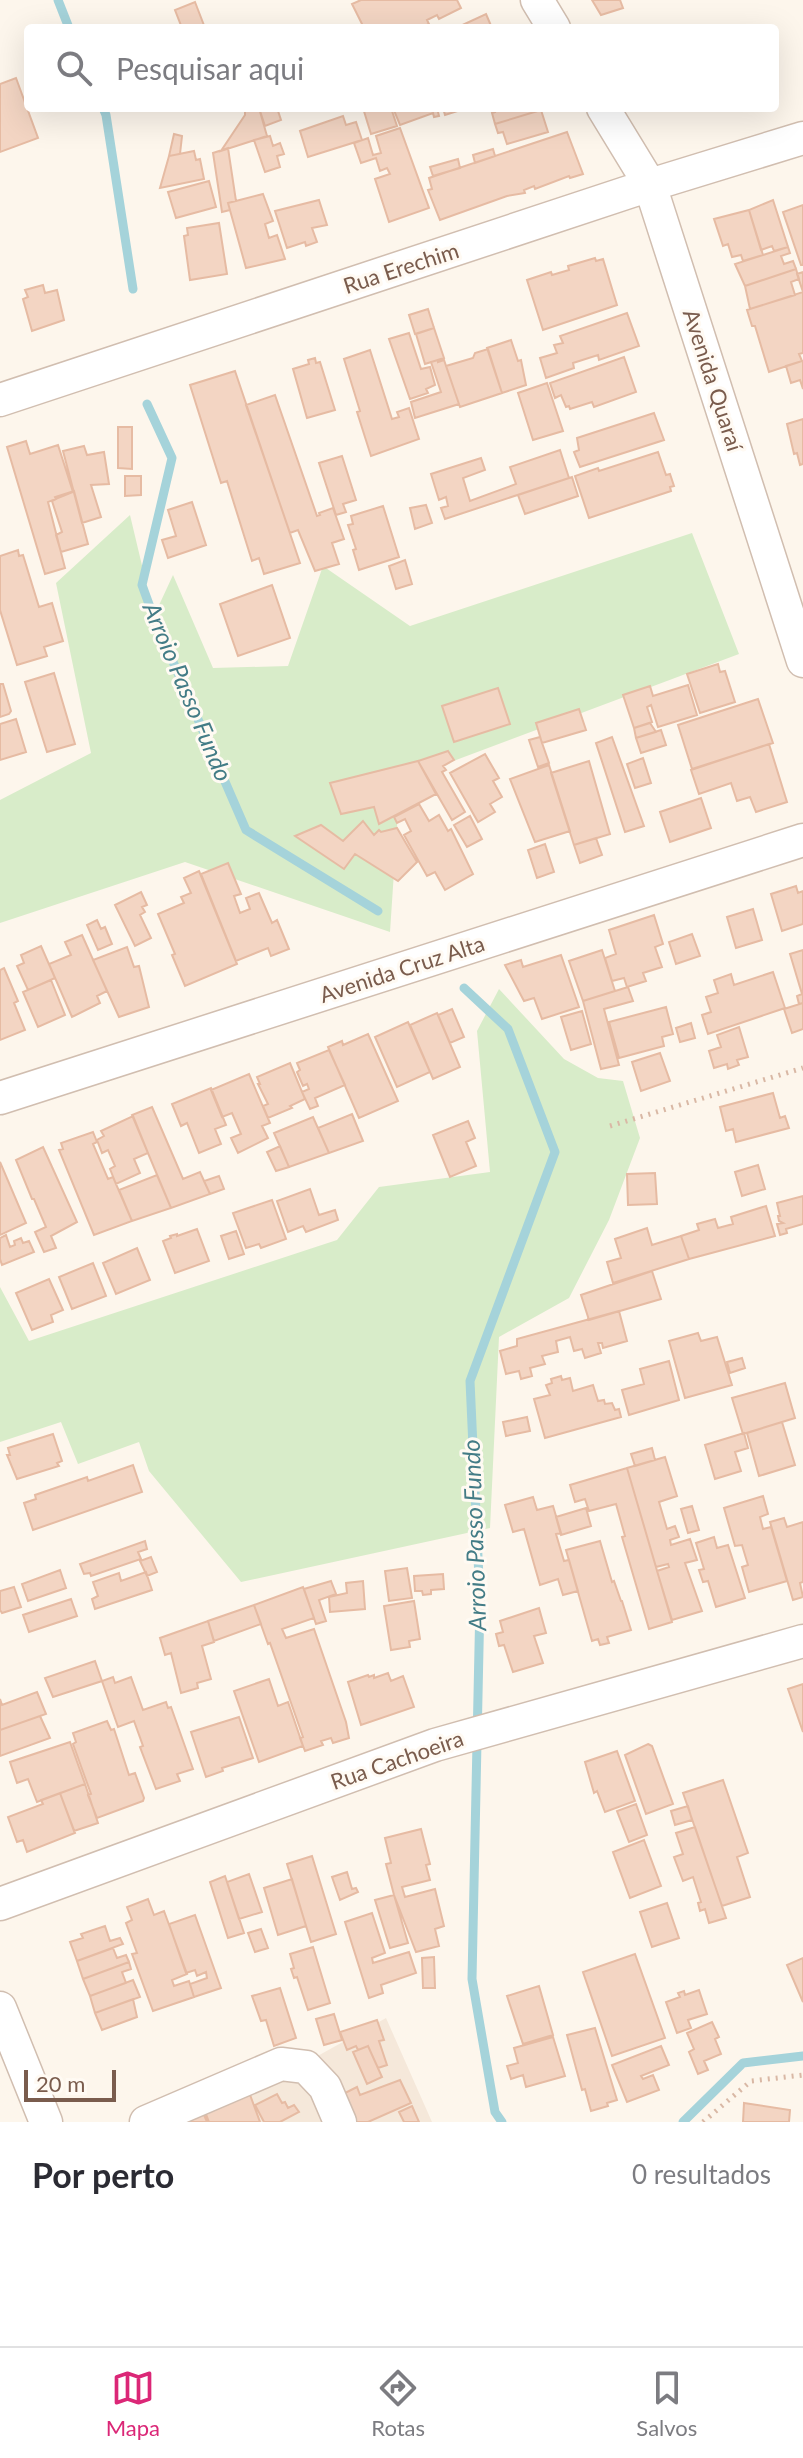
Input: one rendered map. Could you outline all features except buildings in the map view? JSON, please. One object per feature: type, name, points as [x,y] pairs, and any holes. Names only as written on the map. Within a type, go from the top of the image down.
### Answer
[{"type":"street","points":[[537,0],[552,24]]},
{"type":"street","name":"Avenida Quaraí","points":[[605,112],[650,185],[803,661]]},
{"type":"street","name":"Rua Erechim","points":[[0,400],[650,185],[803,138]]},
{"type":"street","name":"Avenida Cruz Alta","points":[[0,1098],[803,840]]},
{"type":"street","name":"Rua Cachoeira","points":[[0,1904],[435,1745],[803,1641]]},
{"type":"street","points":[[0,2008],[46,2122]]},
{"type":"street","points":[[146,2122],[281,2064],[306,2067],[325,2087],[340,2122]]},
{"type":"path","points":[[610,1126],[803,1068]]},
{"type":"path","points":[[703,2122],[751,2081],[803,2075]]},
{"type":"shaded area","points":[[386,2018],[432,2122],[175,2122],[260,2088]]},
{"type":"green space","points":[[130,515],[154,616],[173,575],[213,668],[288,666],[323,566],[410,626],[692,533],[739,654],[400,781],[390,932],[185,862],[0,923],[0,800],[91,753],[56,583]]},
{"type":"green space","points":[[499,989],[564,1059],[598,1078],[623,1081],[640,1138],[609,1220],[569,1298],[499,1337],[490,1528],[241,1582],[149,1471],[139,1442],[78,1464],[61,1422],[0,1442],[0,1287],[29,1341],[337,1240],[379,1187],[490,1172],[477,1031]]},
{"type":"waterway","name":"Arroio Passo Fundo","points":[[58,0],[67,24]]},
{"type":"waterway","name":"Arroio Passo Fundo","points":[[105,112],[133,289]]},
{"type":"waterway","name":"Arroio Passo Fundo","points":[[147,404],[172,458],[142,585],[246,830],[378,911]]},
{"type":"waterway","name":"Arroio Passo Fundo","points":[[464,988],[508,1029],[555,1152],[470,1381],[480,1601],[472,1979],[495,2112],[502,2122]]},
{"type":"waterway","points":[[683,2122],[743,2063],[803,2056]]}]
